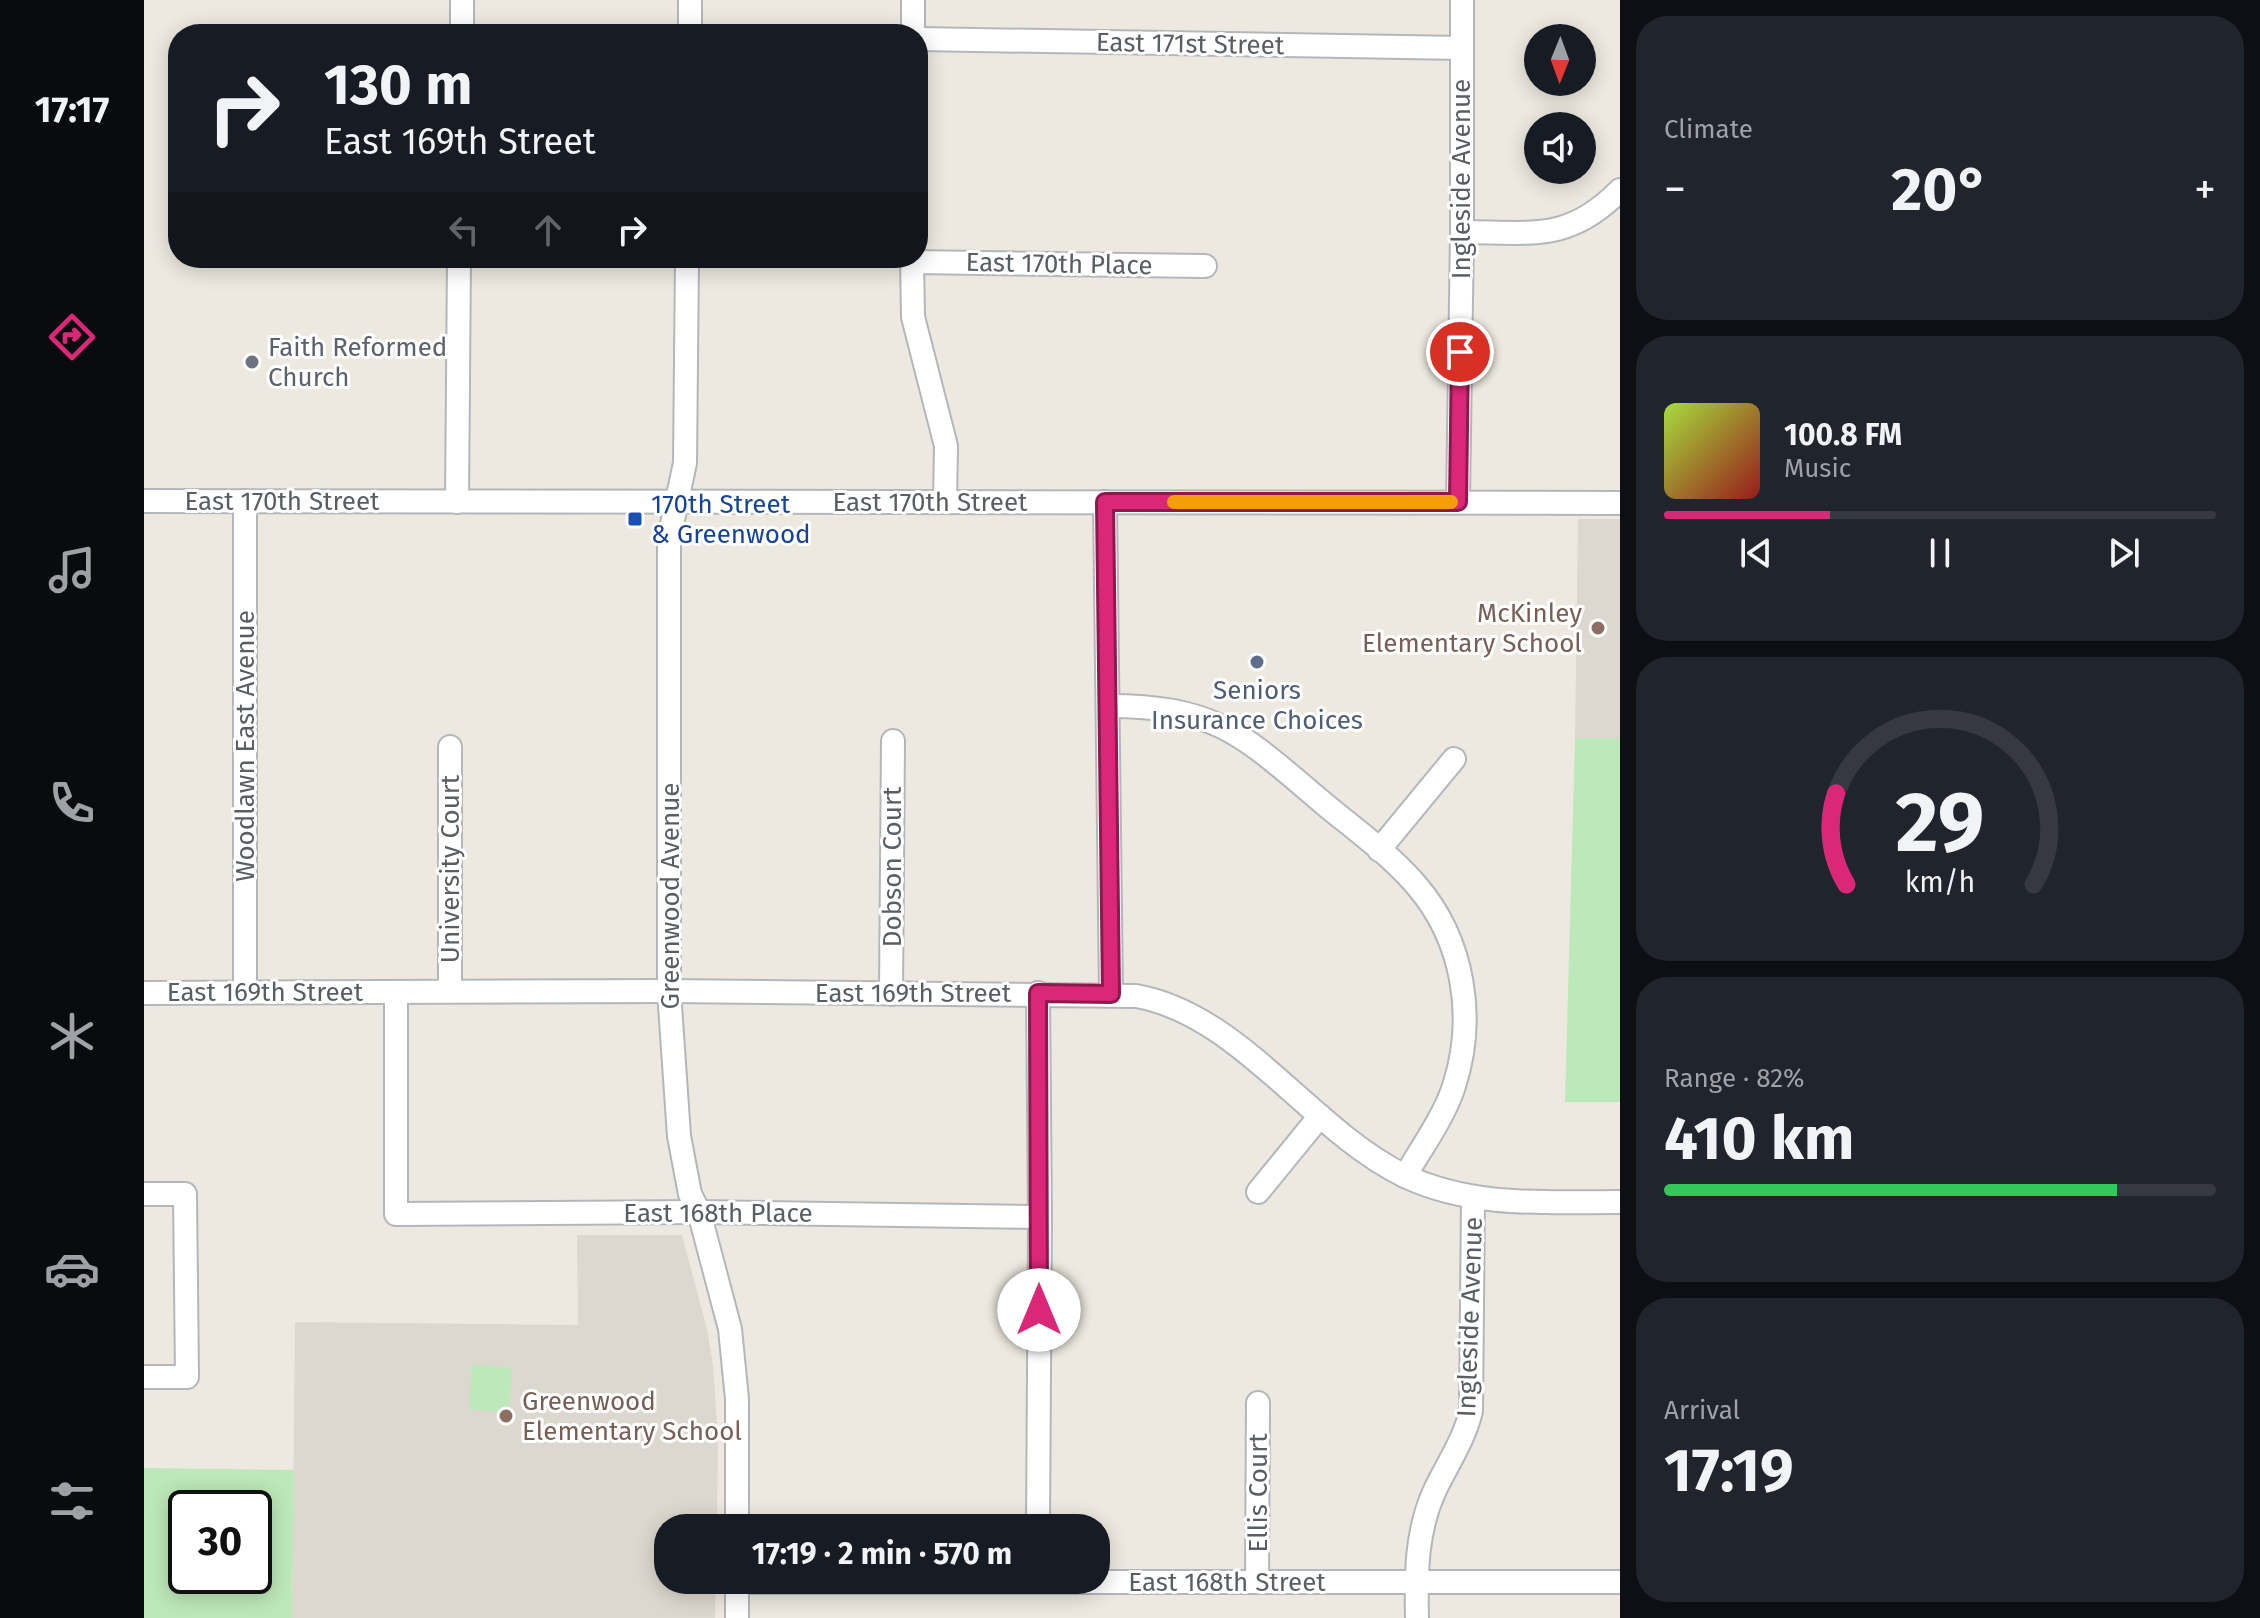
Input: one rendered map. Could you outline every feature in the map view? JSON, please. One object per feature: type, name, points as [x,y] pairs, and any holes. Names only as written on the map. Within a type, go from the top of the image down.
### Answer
[{"type":"street","points":[[462,0],[462,24]]},
{"type":"street","points":[[690,0],[690,24]]},
{"type":"street","points":[[913,0],[913,24]]},
{"type":"street","name":"Ingleside Avenue","points":[[1458,502],[1462,0]]},
{"type":"street","name":"East 171st Street","points":[[928,39],[1462,48]]},
{"type":"street","points":[[1462,232],[1528,232],[1564,228],[1589,217],[1620,190]]},
{"type":"street","name":"East 170th Place","points":[[928,260],[1205,266]]},
{"type":"street","points":[[457,502],[459,268]]},
{"type":"street","name":"Greenwood Avenue","points":[[687,268],[685,463],[669,538],[669,991],[679,1136],[690,1194],[699,1212],[730,1329],[737,1399],[737,1514]]},
{"type":"street","points":[[912,268],[913,317],[946,446],[945,502]]},
{"type":"street","name":"East 170th Street","points":[[144,501],[1620,503]]},
{"type":"street","name":"Woodlawn East Avenue","points":[[245,501],[245,992]]},
{"type":"street","points":[[1105,502],[1111,994]]},
{"type":"street","points":[[1109,706],[1171,709],[1216,722],[1263,751],[1379,850],[1420,889],[1439,918],[1456,956],[1465,1007],[1464,1036],[1454,1088],[1405,1176]]},
{"type":"street","name":"Dobson Court","points":[[891,994],[893,741]]},
{"type":"street","name":"University Court","points":[[450,747],[450,991]]},
{"type":"street","points":[[1379,850],[1454,759]]},
{"type":"street","name":"East 168th Place","points":[[396,992],[396,1214],[699,1212],[1040,1217]]},
{"type":"street","name":"East 169th Street","points":[[144,993],[1038,993],[1111,994],[1164,1001],[1191,1013],[1221,1033],[1364,1151],[1405,1176],[1473,1199],[1620,1202]]},
{"type":"street","points":[[1038,993],[1038,1514]]},
{"type":"street","points":[[1258,1192],[1320,1116]]},
{"type":"street","points":[[144,1194],[185,1194],[187,1377],[144,1377]]},
{"type":"street","name":"Ingleside Avenue","points":[[1417,1618],[1420,1533],[1434,1491],[1460,1444],[1471,1411],[1473,1199]]},
{"type":"street","name":"Ellis Court","points":[[1257,1582],[1258,1403]]},
{"type":"street","name":"East 168th Street","points":[[1110,1581],[1620,1582]]},
{"type":"street","points":[[737,1594],[737,1618]]},
{"type":"shaded area","name":"McKinley Elementary School","points":[[1578,519],[1620,519],[1620,738],[1575,738]]},
{"type":"shaded area","name":"Greenwood Elementary School","points":[[577,1235],[682,1235],[707,1329],[713,1365],[718,1439],[717,1514],[654,1514],[654,1594],[716,1594],[715,1618],[292,1618],[295,1322],[578,1325]]},
{"type":"green space","points":[[1575,738],[1620,738],[1620,1102],[1565,1102]]},
{"type":"green space","points":[[472,1365],[512,1368],[509,1412],[469,1409]]},
{"type":"green space","points":[[144,1468],[294,1470],[292,1618],[144,1618]]},
{"type":"slow traffic","points":[[1174,502],[1451,502]]},
{"type":"place","name":"Faith Reformed Church","points":[[252,362]]},
{"type":"place","name":"170th Street & Greenwood","points":[[635,519]]},
{"type":"place","name":"McKinley Elementary School","points":[[1598,628]]},
{"type":"place","name":"Seniors Insurance Choices","points":[[1257,662]]},
{"type":"place","name":"Greenwood Elementary School","points":[[506,1416]]},
{"type":"route","points":[[1039,1310],[1038,993],[1111,994],[1105,502],[1458,502],[1460,352]]}]
